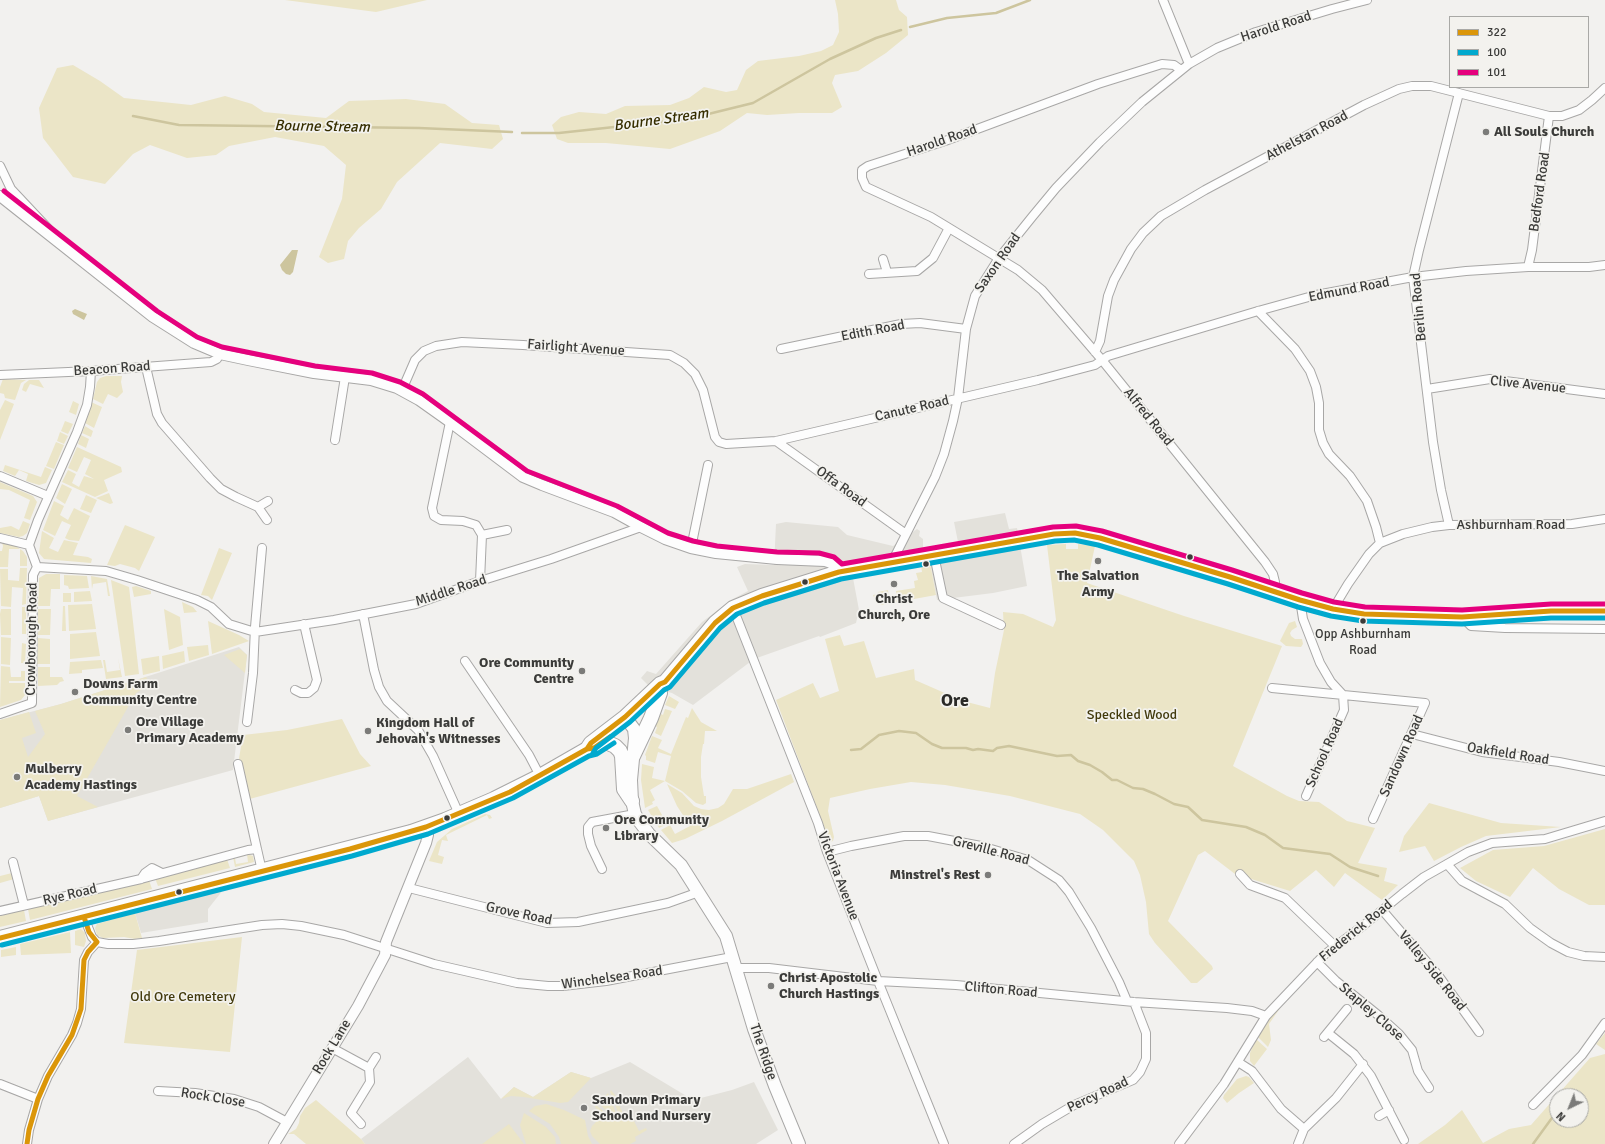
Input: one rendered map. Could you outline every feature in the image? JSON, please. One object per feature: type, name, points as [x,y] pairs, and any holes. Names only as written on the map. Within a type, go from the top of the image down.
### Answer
[{"type":"highway","points":[[587,749],[591,743],[627,719],[662,687],[715,623],[733,608],[762,596],[838,572],[891,564],[1054,534],[1076,533],[1100,538],[1230,577],[1300,600],[1333,609],[1364,614],[1462,617],[1551,611],[1605,610]]},
{"type":"highway","points":[[633,756],[651,718],[662,687]]},
{"type":"highway","name":"Rye Road","points":[[0,938],[386,839],[426,827],[459,814],[540,776],[587,749],[594,748],[602,743],[627,719]]},
{"type":"highway","points":[[602,743],[608,743],[615,746],[620,751],[622,756],[624,788],[634,807]]},
{"type":"main road","points":[[627,719],[634,729],[635,738],[633,756],[634,807]]},
{"type":"main road","name":"The Ridge","points":[[634,807],[644,828],[681,865],[726,936],[754,1029],[774,1086],[800,1144]]},
{"type":"street","points":[[1163,0],[1189,64]]},
{"type":"street","name":"Harold Road","points":[[1189,64],[1217,48],[1256,32],[1367,0]]},
{"type":"street","name":"Harold Road","points":[[999,258],[931,217],[866,187],[862,178],[862,170],[868,166],[945,141],[1098,84],[1162,64],[1174,64],[1181,70]]},
{"type":"street","name":"Saxon Road","points":[[891,564],[935,477],[944,454],[958,398],[966,329],[975,296],[999,258],[1056,188],[1100,142],[1142,102],[1189,64]]},
{"type":"street","name":"Athelstan Road","points":[[1095,352],[1100,341],[1108,296],[1114,280],[1131,249],[1143,233],[1161,216],[1205,190],[1364,105],[1412,86],[1431,86],[1549,116],[1562,116],[1579,110],[1605,88]]},
{"type":"street","name":"Berlin Road","points":[[1449,525],[1441,490],[1413,277],[1418,250],[1459,93]]},
{"type":"street","name":"Bedford Road","points":[[1528,267],[1532,250],[1549,116]]},
{"type":"street","points":[[0,166],[11,189],[50,229],[62,245]]},
{"type":"street","points":[[0,196],[153,317],[194,343],[220,354],[255,362],[371,380],[402,390],[450,422],[523,477],[614,512],[665,539],[691,548],[716,553],[777,559],[818,560],[831,563],[838,572]]},
{"type":"street","points":[[869,274],[917,271],[933,258],[950,228]]},
{"type":"street","name":"Alfred Road","points":[[999,258],[1018,270],[1042,290],[1102,360],[1265,562],[1273,574],[1275,582],[1273,592]]},
{"type":"street","points":[[883,259],[887,272]]},
{"type":"street","name":"Edmund Road","points":[[1102,360],[1108,356],[1316,295],[1413,277],[1528,267],[1589,267],[1605,265]]},
{"type":"street","points":[[1258,311],[1295,349],[1310,371],[1316,387],[1319,403],[1319,430],[1323,444],[1329,454],[1350,476],[1367,501],[1380,543]]},
{"type":"street","name":"Edith Road","points":[[781,349],[901,324],[920,323],[966,329]]},
{"type":"street","name":"Fairlight Avenue","points":[[402,390],[415,360],[424,351],[436,346],[462,342],[523,344],[670,355],[684,363],[695,374],[703,390],[716,437],[719,442]]},
{"type":"street","name":"Beacon Road","points":[[0,375],[91,371],[211,362],[217,359],[220,354]]},
{"type":"street","name":"Canute Road","points":[[719,442],[726,444],[776,441],[1038,380],[1095,365],[1102,360]]},
{"type":"street","points":[[146,367],[157,414],[173,437],[221,489],[258,507],[267,520]]},
{"type":"street","points":[[0,538],[29,545],[48,496],[77,432],[87,405],[91,371]]},
{"type":"street","points":[[335,440],[346,377]]},
{"type":"street","name":"Clive Avenue","points":[[1428,389],[1490,379],[1605,394]]},
{"type":"street","points":[[450,422],[432,508],[434,516],[441,520],[463,521],[476,525],[482,536],[480,581]]},
{"type":"street","name":"Offa Road","points":[[776,441],[906,534]]},
{"type":"street","points":[[691,548],[708,464]]},
{"type":"street","points":[[0,476],[48,496]]},
{"type":"street","points":[[258,507],[268,500]]},
{"type":"street","name":"Ashburnham Road","points":[[1333,609],[1365,560],[1380,543],[1403,534],[1432,527],[1449,525],[1572,524],[1605,519]]},
{"type":"street","name":"Middle Road","points":[[255,632],[334,620],[416,604],[480,581],[551,560],[641,527]]},
{"type":"street","points":[[482,536],[507,530]]},
{"type":"street","name":"Crowborough Road","points":[[0,714],[32,703],[33,575],[37,567],[29,545]]},
{"type":"street","points":[[247,722],[253,673],[262,548]]},
{"type":"street","points":[[934,555],[943,598],[1001,625]]},
{"type":"street","points":[[37,567],[106,571],[137,580],[197,600],[211,607],[229,624],[255,632]]},
{"type":"street","points":[[1300,600],[1303,619],[1320,663],[1331,682],[1343,695]]},
{"type":"street","name":"Victoria Avenue","points":[[733,608],[818,823],[827,852],[944,1144]]},
{"type":"street","points":[[363,614],[374,670],[379,687],[387,701],[418,730],[433,756],[459,814]]},
{"type":"street","points":[[1462,617],[1471,626],[1505,628],[1605,629]]},
{"type":"street","points":[[295,690],[301,693],[308,693],[314,688],[317,680],[304,624]]},
{"type":"street","points":[[465,661],[528,755],[540,776]]},
{"type":"street","points":[[1272,688],[1343,695]]},
{"type":"street","name":"Sandown Road","points":[[1343,695],[1425,703],[1373,819]]},
{"type":"street","name":"School Road","points":[[1306,796],[1344,710],[1343,695]]},
{"type":"street","name":"Oakfield Road","points":[[1412,734],[1482,752],[1559,762],[1605,771]]},
{"type":"street","points":[[238,764],[262,871]]},
{"type":"street","points":[[602,869],[591,846],[588,827],[592,822],[634,807]]},
{"type":"street","name":"Frederick Road","points":[[1179,1144],[1206,1109],[1238,1062],[1266,1016],[1334,946],[1383,911],[1407,890],[1468,852],[1492,843],[1545,839],[1605,821]]},
{"type":"street","name":"Rock Lane","points":[[274,1144],[374,977],[385,955],[386,942],[426,843],[428,836],[426,827]]},
{"type":"street","name":"Greville Road","points":[[827,852],[904,836],[928,836],[982,846],[1028,860],[1059,880],[1069,892],[1091,928],[1131,1002]]},
{"type":"street","name":"Rye Road","points":[[0,911],[257,849]]},
{"type":"street","points":[[13,862],[24,905]]},
{"type":"street","points":[[1447,864],[1462,881],[1505,904],[1530,928],[1551,943],[1568,952],[1584,956],[1605,957]]},
{"type":"street","points":[[1240,874],[1250,885],[1285,898],[1334,946]]},
{"type":"street","name":"Grove Road","points":[[409,888],[547,923],[578,922],[668,903],[699,892]]},
{"type":"street","name":"Valley Side Road","points":[[1383,911],[1438,975],[1479,1032]]},
{"type":"street","points":[[27,1144],[29,1130],[38,1099],[48,1076],[72,1035],[81,1009],[84,960],[88,952],[97,942],[90,932],[84,917]]},
{"type":"street","name":"Winchelsea Road","points":[[97,942],[108,944],[133,944],[262,925],[282,924],[322,930],[434,964],[517,983],[548,986],[563,986],[606,981],[734,963]]},
{"type":"street","name":"Stapley Close","points":[[1317,962],[1336,981],[1399,1034],[1412,1050],[1418,1071],[1429,1088]]},
{"type":"street","name":"Clifton Road","points":[[734,963],[878,981],[956,985],[1131,1002],[1227,1008],[1252,1011],[1266,1016]]},
{"type":"street","name":"Percy Road","points":[[1014,1144],[1042,1124],[1074,1105],[1132,1080],[1140,1072],[1146,1058],[1146,1033],[1131,1002]]},
{"type":"street","points":[[1347,1009],[1326,1035],[1354,1054],[1372,1076],[1404,1140]]},
{"type":"street","points":[[1533,1105],[1582,1055],[1605,1023]]},
{"type":"street","points":[[332,1048],[369,1068]]},
{"type":"street","points":[[360,1124],[352,1113],[370,1082],[369,1068],[376,1057]]},
{"type":"street","points":[[1238,1062],[1252,1071],[1281,1109],[1304,1129]]},
{"type":"street","points":[[1298,1144],[1304,1129],[1336,1098],[1363,1064]]},
{"type":"street","points":[[0,1084],[38,1099]]},
{"type":"street","name":"Rock Close","points":[[158,1091],[195,1093],[234,1099],[259,1107],[287,1122]]},
{"type":"street","points":[[1379,1116],[1389,1110]]},
{"type":"shaded area","points":[[292,250],[298,250],[293,272],[290,275],[286,274],[282,270],[280,265]]},
{"type":"shaded area","points":[[75,309],[87,314],[84,320],[73,314],[72,311]]},
{"type":"shaded area","points":[[1005,513],[1009,529],[1017,528],[1027,586],[993,593],[937,600],[930,563],[853,578],[859,610],[856,623],[820,637],[819,636],[754,659],[693,705],[672,693],[651,688],[641,678],[647,671],[656,674],[702,622],[731,600],[748,591],[737,567],[745,564],[774,565],[776,524],[786,522],[838,527],[847,535],[893,546],[917,529],[920,531],[919,536],[923,539],[923,548],[958,542],[954,522]]},
{"type":"shaded area","name":"Ore Village Primary Academy","points":[[239,647],[247,655],[233,770],[48,821],[39,796],[0,808],[0,720],[61,704]]},
{"type":"shaded area","points":[[223,890],[208,909],[208,922],[141,933],[135,913]]},
{"type":"shaded area","name":"Sandown Primary School and Nursery","points":[[468,1057],[501,1099],[514,1087],[533,1097],[571,1072],[591,1078],[630,1062],[693,1100],[732,1090],[754,1082],[778,1130],[756,1144],[365,1144],[361,1139]]},
{"type":"green space","points":[[285,0],[427,0],[376,12]]},
{"type":"green space","points":[[835,0],[896,0],[899,10],[907,17],[908,35],[886,53],[858,71],[835,75],[832,83],[842,107],[832,113],[767,115],[747,113],[720,131],[670,149],[606,143],[568,143],[557,139],[552,125],[561,117],[579,112],[606,114],[625,106],[670,105],[689,98],[704,87],[726,92],[737,90],[746,70],[758,61],[799,56],[821,51],[833,45],[839,32],[838,14]]},
{"type":"green space","points":[[73,65],[100,81],[124,98],[191,105],[225,96],[252,104],[264,112],[326,118],[349,101],[406,99],[445,104],[472,123],[499,125],[503,139],[492,149],[440,143],[397,182],[381,209],[359,228],[348,241],[344,259],[328,263],[319,257],[342,199],[346,165],[324,146],[275,137],[229,146],[216,155],[187,158],[150,145],[133,154],[105,184],[73,177],[43,138],[39,108],[57,68]]},
{"type":"green space","points":[[106,376],[122,376],[121,382],[123,392],[117,398],[108,394],[103,404],[93,399],[97,382],[100,378]]},
{"type":"green space","points":[[3,379],[26,380],[21,383],[15,400],[5,398],[4,394],[0,393],[0,387]]},
{"type":"green space","points":[[29,380],[39,380],[44,388],[30,384],[26,392],[22,390],[24,384]]},
{"type":"green space","points":[[5,400],[14,404],[0,440],[0,410]]},
{"type":"green space","points":[[73,401],[79,404],[76,415],[69,412]]},
{"type":"green space","points":[[91,402],[102,407],[94,428],[85,423]]},
{"type":"green space","points":[[65,421],[73,424],[68,434],[61,431]]},
{"type":"green space","points":[[85,426],[93,431],[91,437],[82,433]]},
{"type":"green space","points":[[60,432],[68,436],[64,444],[57,441]]},
{"type":"green space","points":[[81,435],[89,439],[86,448],[78,444]]},
{"type":"green space","points":[[56,442],[64,445],[54,469],[46,466]]},
{"type":"green space","points":[[77,447],[121,467],[122,472],[104,480],[108,491],[95,497],[62,482],[68,470],[76,474],[72,483],[79,487],[84,476],[94,479],[85,474],[91,460],[84,457],[77,472],[68,468]]},
{"type":"green space","points":[[5,465],[41,477],[45,467],[52,470],[46,483],[39,485],[26,481],[28,474],[19,470],[15,476],[3,471]]},
{"type":"green space","points":[[0,482],[33,496],[37,502],[30,520],[24,518],[30,500],[9,490],[0,489]]},
{"type":"green space","points":[[62,484],[72,489],[65,504],[56,498]]},
{"type":"green space","points":[[109,493],[113,503],[110,504],[96,498]]},
{"type":"green space","points":[[86,495],[97,500],[91,513],[80,509]]},
{"type":"green space","points":[[54,501],[64,506],[60,515],[68,520],[74,508],[90,516],[79,541],[65,538],[71,525],[62,521],[55,536],[43,530]]},
{"type":"green space","points":[[23,521],[30,524],[27,533],[23,536],[19,537],[0,533],[0,528],[11,526],[19,530]]},
{"type":"green space","points":[[125,525],[155,537],[139,571],[135,568],[120,564],[115,566],[107,565]]},
{"type":"green space","points":[[42,531],[54,538],[49,548],[58,552],[64,540],[78,543],[73,555],[88,557],[92,559],[91,563],[44,559],[39,553]]},
{"type":"green space","points":[[2,543],[14,545],[20,549],[9,549],[8,567],[0,567],[0,551],[2,551]]},
{"type":"green space","name":"Speckled Wood","points":[[1066,544],[1066,549],[1078,549],[1078,544],[1095,546],[1087,583],[1184,616],[1282,646],[1233,766],[1287,796],[1299,801],[1319,802],[1347,821],[1375,828],[1358,863],[1387,868],[1384,881],[1398,885],[1382,900],[1345,873],[1334,887],[1316,870],[1290,891],[1235,874],[1205,851],[1198,855],[1168,921],[1212,966],[1213,969],[1197,983],[1191,983],[1155,943],[1149,934],[1146,902],[1140,875],[1134,861],[1103,830],[1080,814],[1010,796],[945,785],[911,782],[830,798],[828,811],[834,837],[833,841],[830,842],[776,700],[813,683],[820,698],[839,691],[825,639],[840,635],[844,646],[864,641],[876,678],[914,669],[915,680],[963,701],[990,708],[995,673],[1004,630],[1003,612],[1023,614],[1053,627],[1056,620],[1047,545]]},
{"type":"green space","points":[[219,548],[232,553],[212,600],[208,596],[201,595]]},
{"type":"green space","points":[[20,549],[27,557],[27,566],[20,566]]},
{"type":"green space","points":[[930,563],[936,595],[881,605],[880,600],[875,600],[873,595],[878,594],[878,592],[888,590],[889,598],[897,597],[896,591],[915,588],[914,581],[918,580],[916,573],[922,572],[921,565]]},
{"type":"green space","points":[[20,568],[27,568],[26,604],[22,605],[23,588],[12,587],[11,607],[1,606],[0,569],[8,569],[8,580],[19,581]]},
{"type":"green space","points":[[46,574],[60,574],[60,589],[51,589],[50,606],[38,606],[39,578]]},
{"type":"green space","points":[[64,575],[87,576],[89,588],[69,589],[68,586],[64,585]]},
{"type":"green space","points":[[91,576],[107,579],[110,596],[108,596],[106,582],[93,584],[92,589]]},
{"type":"green space","points":[[111,580],[129,587],[139,674],[125,676]]},
{"type":"green space","points":[[136,586],[151,591],[151,594],[134,597],[132,587]]},
{"type":"green space","points":[[90,591],[92,601],[74,602],[74,592]]},
{"type":"green space","points":[[63,593],[71,593],[71,602],[63,602]]},
{"type":"green space","points":[[182,602],[193,607],[197,612],[184,613]]},
{"type":"green space","points":[[92,604],[96,629],[69,631],[68,605]]},
{"type":"green space","points":[[63,606],[65,606],[66,631],[62,631]]},
{"type":"green space","points":[[22,607],[26,607],[26,634],[22,634]]},
{"type":"green space","points":[[1,609],[11,609],[11,635],[1,635]]},
{"type":"green space","points":[[38,609],[51,609],[50,635],[38,635]]},
{"type":"green space","points":[[164,609],[180,617],[183,645],[169,650]]},
{"type":"green space","points":[[208,621],[239,635],[249,641],[212,654]]},
{"type":"green space","points":[[1295,621],[1297,627],[1290,633],[1295,639],[1302,639],[1303,644],[1301,647],[1286,646],[1280,641],[1289,623]]},
{"type":"green space","points":[[96,632],[100,656],[70,659],[70,634]]},
{"type":"green space","points":[[1,637],[11,638],[10,665],[1,664]]},
{"type":"green space","points":[[38,638],[50,639],[50,664],[37,664]]},
{"type":"green space","points":[[22,643],[26,644],[25,663],[21,663]]},
{"type":"green space","points":[[208,645],[209,655],[189,661],[187,647]]},
{"type":"green space","points":[[240,649],[247,655],[245,673],[224,655]]},
{"type":"green space","points":[[184,651],[185,662],[163,669],[162,656]]},
{"type":"green space","points":[[159,656],[160,671],[143,675],[141,659]]},
{"type":"green space","points":[[118,658],[122,677],[106,679],[103,660],[105,660],[107,672],[120,670]]},
{"type":"green space","points":[[101,660],[103,668],[82,670],[82,673],[69,674],[70,662]]},
{"type":"green space","points":[[1,666],[10,667],[11,677],[21,677],[21,671],[25,671],[25,681],[9,681],[9,683],[25,683],[25,695],[21,700],[0,707]]},
{"type":"green space","points":[[38,667],[50,667],[50,677],[62,677],[64,681],[57,685],[38,686]]},
{"type":"green space","points":[[146,677],[149,682],[147,686],[136,693],[77,796],[98,807],[48,821],[39,796],[0,808],[0,720],[29,712],[36,733],[22,738],[28,757],[45,734],[35,711]]},
{"type":"green space","points":[[669,696],[679,702],[675,709],[665,705]]},
{"type":"green space","points":[[692,708],[701,722],[717,731],[705,731],[701,757],[701,777],[704,796],[706,796],[706,803],[703,805],[696,803],[682,791],[665,781],[671,756],[658,752],[655,763],[646,760],[645,755],[652,736],[662,740],[658,748],[671,754],[686,717],[688,718]]},
{"type":"green space","points":[[665,709],[672,711],[661,736],[655,733],[657,727],[655,726],[661,714],[663,715]]},
{"type":"green space","points":[[342,719],[360,754],[371,766],[246,800],[238,764],[243,735],[287,730]]},
{"type":"green space","points":[[642,764],[654,767],[652,778],[665,781],[650,790],[655,800],[652,802],[653,804],[645,808],[641,780]]},
{"type":"green space","points":[[791,774],[794,782],[685,839],[672,843],[661,830],[670,825],[675,834],[690,826],[677,806],[667,784],[682,793],[694,806],[709,810],[718,808],[724,804],[733,789],[747,789]]},
{"type":"green space","points":[[1429,803],[1501,823],[1561,827],[1486,836],[1434,861],[1425,846],[1399,852],[1404,836]]},
{"type":"green space","points":[[657,806],[667,824],[659,828],[648,810]]},
{"type":"green space","points":[[485,814],[490,815],[492,818],[489,819],[487,815],[446,835],[448,841],[442,840],[438,855],[444,857],[442,864],[429,861],[437,842],[452,829]]},
{"type":"green space","points":[[1605,829],[1605,905],[1589,905],[1559,889],[1533,868],[1510,897],[1476,881],[1460,868],[1493,850],[1544,846]]},
{"type":"green space","points":[[244,854],[245,856],[235,858],[236,864],[248,862],[247,854],[253,856],[254,862],[235,867],[233,857]]},
{"type":"green space","points":[[227,859],[230,868],[158,886],[155,878]]},
{"type":"green space","points":[[12,873],[14,879],[0,883],[0,876]]},
{"type":"green space","points":[[149,880],[152,889],[30,920],[28,909]]},
{"type":"green space","points":[[24,910],[26,921],[0,927],[0,916]]},
{"type":"green space","points":[[135,913],[142,938],[103,938],[97,935],[95,928],[97,924]]},
{"type":"green space","points":[[81,929],[85,933],[86,941],[84,947],[75,945],[75,931]]},
{"type":"green space","points":[[70,932],[71,953],[21,955],[20,944]]},
{"type":"green space","name":"Old Ore Cemetery","points":[[242,937],[230,1052],[124,1043],[137,950]]},
{"type":"green space","points":[[16,947],[16,955],[1,957],[1,950]]},
{"type":"green space","points":[[1287,998],[1269,1024],[1271,1040],[1268,1047],[1258,1037],[1269,1018]]},
{"type":"green space","points":[[1605,1033],[1605,1050],[1596,1044]]},
{"type":"green space","points":[[1256,1039],[1267,1049],[1254,1066],[1250,1061],[1250,1053]]},
{"type":"green space","points":[[1605,1054],[1605,1144],[1418,1144],[1445,1125],[1462,1110],[1483,1143],[1509,1129],[1531,1125],[1549,1105],[1549,1128],[1589,1128],[1589,1088],[1564,1088],[1590,1058]]},
{"type":"green space","points":[[571,1072],[591,1078],[568,1102],[560,1103],[511,1096],[501,1099],[514,1087],[533,1097]]},
{"type":"green space","points":[[1246,1076],[1249,1077],[1254,1083],[1227,1103],[1223,1098],[1224,1095],[1237,1079]]},
{"type":"green space","points":[[611,1090],[622,1104],[619,1105],[626,1120],[632,1117],[639,1131],[646,1128],[647,1130],[635,1137],[636,1141],[630,1144],[600,1144],[592,1136],[590,1131],[596,1122],[595,1119],[602,1119],[604,1116],[595,1107],[596,1105],[615,1121],[620,1117],[610,1092]]},
{"type":"green space","points":[[608,1093],[617,1116],[615,1118],[598,1103]]},
{"type":"green space","points":[[316,1100],[365,1144],[306,1144],[294,1134],[288,1134],[296,1129],[300,1116],[305,1108]]},
{"type":"green space","points":[[546,1104],[564,1110],[585,1120],[588,1136],[592,1144],[561,1144],[559,1137],[550,1124],[529,1111],[535,1106]]},
{"type":"green space","points":[[524,1113],[546,1127],[555,1137],[556,1144],[526,1144],[520,1125]]},
{"type":"green space","points":[[509,1124],[524,1144],[482,1144]]},
{"type":"waterway","name":"Bourne Stream","points":[[910,27],[947,18],[996,13],[1030,0]]},
{"type":"waterway","name":"Bourne Stream","points":[[522,133],[559,133],[688,119],[753,103],[830,59],[876,38],[901,30]]},
{"type":"waterway","name":"Bourne Stream","points":[[133,116],[179,125],[419,128],[512,132]]},
{"type":"waterway","points":[[851,750],[861,749],[879,735],[899,731],[916,733],[932,744],[942,748],[966,748],[973,750],[978,749],[993,751],[997,748],[1009,746],[1057,756],[1071,755],[1078,761],[1090,765],[1102,772],[1112,780],[1117,780],[1133,788],[1143,789],[1174,804],[1188,807],[1202,820],[1246,827],[1265,835],[1283,848],[1330,854],[1350,867],[1378,876]]},
{"type":"waterway","points":[[1533,1144],[1549,1122]]},
{"type":"transit line","name":"101","points":[[4,191],[157,311],[197,337],[222,347],[315,366],[372,373],[400,382],[423,394],[527,471],[617,506],[668,533],[693,541],[717,546],[777,552],[819,553],[834,557],[842,564],[1053,527],[1076,526],[1102,531],[1334,602],[1365,607],[1462,610],[1551,604],[1605,604]]},
{"type":"transit line","name":"322","points":[[587,749],[591,743],[625,717],[660,684],[665,682],[715,623],[733,608],[762,596],[839,572],[1054,534],[1075,533],[1100,538],[1230,577],[1300,600],[1333,609],[1364,614],[1462,617],[1551,611],[1605,611]]},
{"type":"transit line","name":"100","points":[[593,753],[596,748],[630,722],[664,690],[670,687],[720,628],[737,614],[764,603],[841,579],[1055,541],[1074,540],[1098,545],[1228,584],[1298,607],[1331,616],[1363,621],[1462,624],[1551,618],[1605,618]]},
{"type":"transit line","name":"322","points":[[0,938],[350,849],[426,827],[510,792],[587,749],[594,748],[610,737]]},
{"type":"transit line","name":"100","points":[[2,945],[352,856],[428,834],[513,798],[589,756],[597,754],[614,743]]},
{"type":"transit line","name":"322","points":[[27,1144],[29,1130],[38,1099],[48,1076],[72,1035],[81,1009],[84,960],[88,952],[97,942],[89,932],[84,917]]},
{"type":"place","name":"All Souls Church","points":[[1486,132]]},
{"type":"place","name":"The Salvation Army","points":[[1098,561]]},
{"type":"place","name":"Christ Church, Ore","points":[[894,584]]},
{"type":"place","name":"Opp Ashburnham Road","points":[[1363,621]]},
{"type":"place","name":"Ore Community Centre","points":[[582,671]]},
{"type":"place","name":"Downs Farm Community Centre","points":[[75,692]]},
{"type":"place","name":"Ore Village Primary Academy","points":[[128,730]]},
{"type":"place","name":"Kingdom Hall of Jehovah's Witnesses","points":[[368,731]]},
{"type":"place","name":"Mulberry Academy Hastings","points":[[17,777]]},
{"type":"place","name":"Ore Community Library","points":[[606,828]]},
{"type":"place","name":"Minstrel's Rest","points":[[988,875]]},
{"type":"place","name":"Christ Apostolic Church Hastings","points":[[771,986]]},
{"type":"place","name":"Sandown Primary School and Nursery","points":[[584,1108]]},
{"type":"district","name":"Ore","points":[[955,701]]}]
